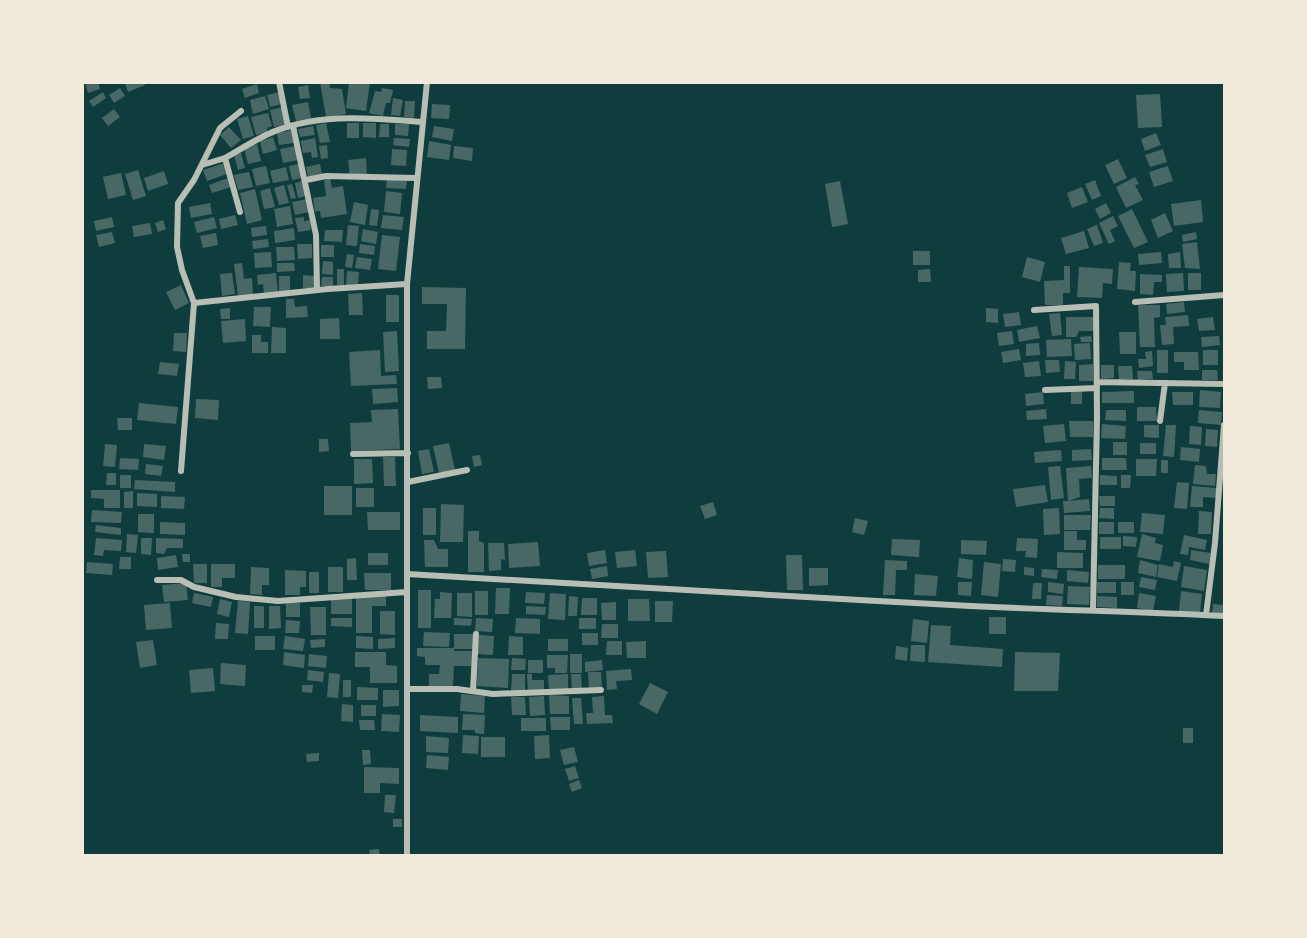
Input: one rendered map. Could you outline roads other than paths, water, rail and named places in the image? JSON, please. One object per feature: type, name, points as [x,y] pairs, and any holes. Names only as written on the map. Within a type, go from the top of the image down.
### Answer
[{"type":"street","points":[[279,82],[306,180],[316,234],[317,290]]},
{"type":"street","points":[[407,855],[407,284],[427,82]]},
{"type":"street","points":[[180,471],[194,303],[182,270],[177,247],[178,203],[202,165],[220,128],[241,111]]},
{"type":"street","points":[[202,165],[225,158],[266,135],[327,120],[357,117],[422,123]]},
{"type":"street","points":[[225,158],[240,212]]},
{"type":"street","points":[[306,180],[326,176],[416,178]]},
{"type":"street","points":[[194,303],[317,290],[407,284]]},
{"type":"street","points":[[1135,302],[1224,296]]},
{"type":"street","points":[[1034,310],[1096,306],[1093,609]]},
{"type":"street","points":[[1160,421],[1165,383]]},
{"type":"street","points":[[1045,390],[1097,385],[1224,384]]},
{"type":"street","points":[[1206,615],[1215,543],[1224,425]]},
{"type":"street","points":[[353,454],[408,453]]},
{"type":"street","points":[[408,482],[467,470]]},
{"type":"street","points":[[407,574],[954,605],[1224,616]]},
{"type":"street","points":[[157,580],[181,580],[194,587],[257,600],[278,601],[407,592]]},
{"type":"street","points":[[473,691],[476,634]]},
{"type":"street","points":[[406,689],[457,689],[493,694],[601,690]]}]
